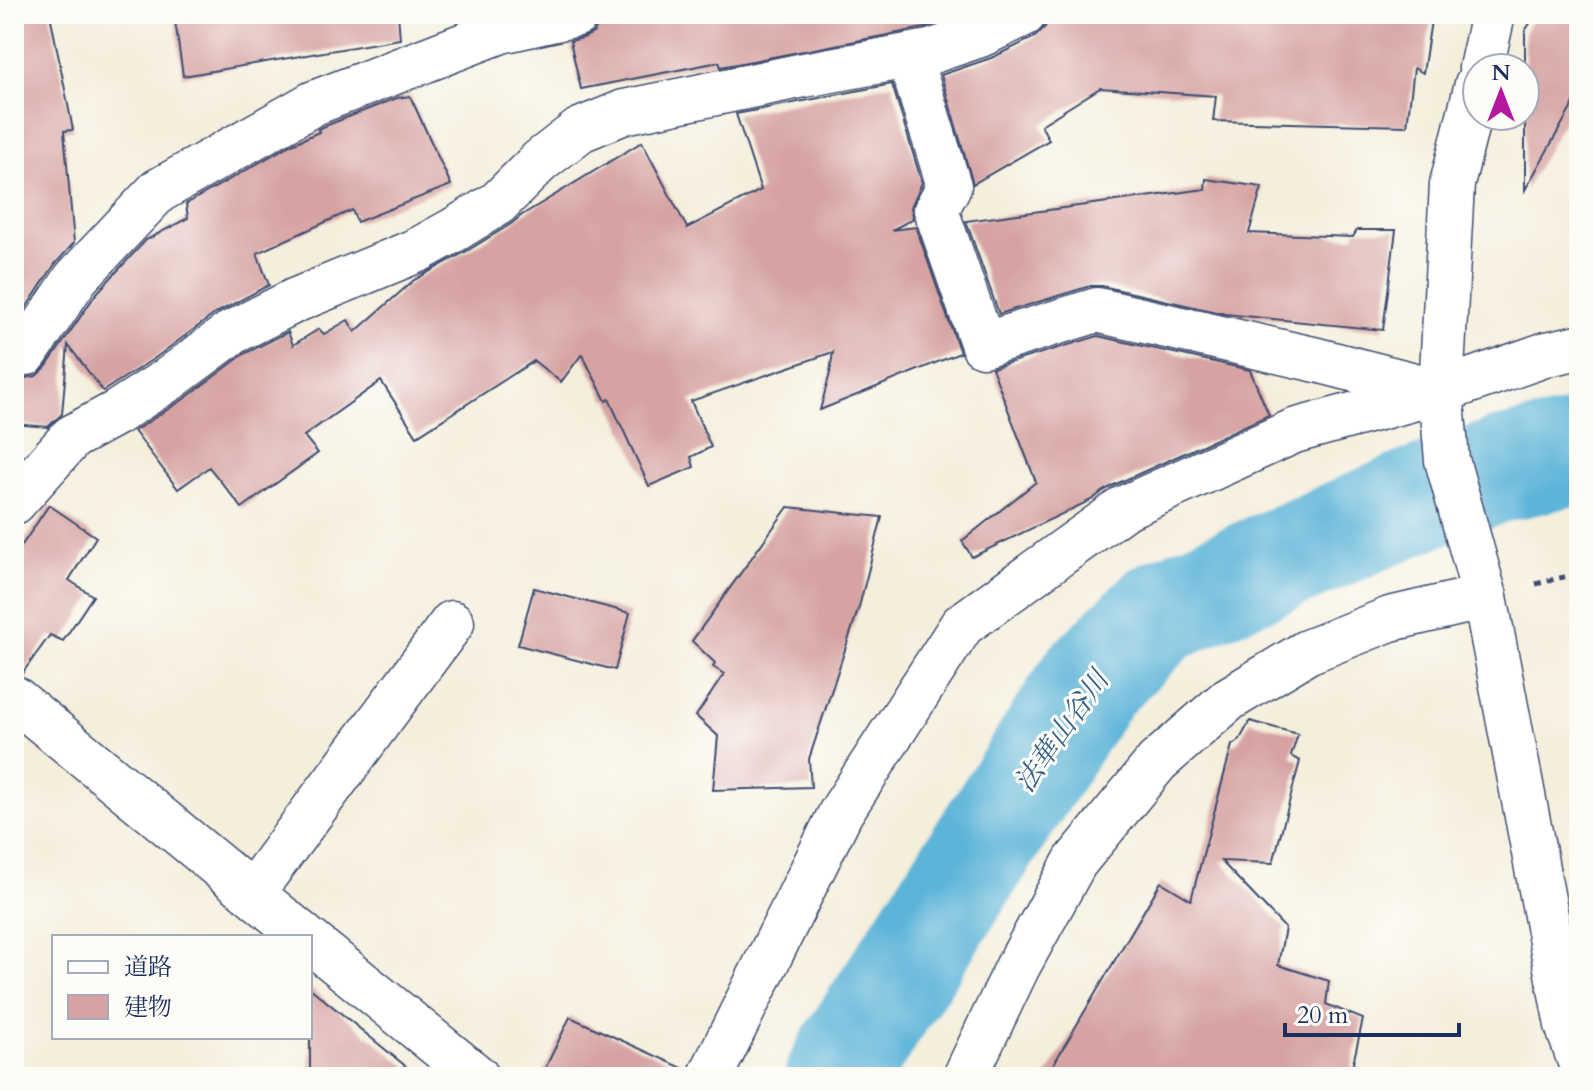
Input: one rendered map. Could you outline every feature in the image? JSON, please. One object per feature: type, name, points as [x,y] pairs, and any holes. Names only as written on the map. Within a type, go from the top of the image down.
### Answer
[{"type":"street","points":[[14,352],[26,353],[76,278],[158,191],[314,103],[501,31],[577,14]]},
{"type":"street","points":[[14,502],[72,437],[116,413],[231,333],[294,301],[418,250],[454,230],[498,203],[540,161],[580,130],[624,112],[930,52],[980,35],[1024,14]]},
{"type":"street","points":[[1486,52],[1493,14]]},
{"type":"street","points":[[909,56],[949,186],[936,210],[983,345],[1097,310],[1441,391]]},
{"type":"street","points":[[1465,132],[1452,184],[1441,391],[1447,460],[1485,597],[1567,1025],[1579,1059]]},
{"type":"street","points":[[710,1077],[841,812],[962,625],[1124,508],[1294,431],[1441,391],[1547,354],[1579,347]]},
{"type":"street","points":[[965,1077],[1017,968],[1075,862],[1157,762],[1229,699],[1307,652],[1390,619],[1485,597]]},
{"type":"street","points":[[252,893],[452,623]]},
{"type":"street","points":[[14,698],[303,935]]},
{"type":"street","points":[[312,943],[477,1077]]},
{"type":"building","points":[[14,14],[50,14],[73,130],[64,131],[74,243],[55,264],[14,326]]},
{"type":"building","points":[[174,14],[398,14],[400,39],[183,76]]},
{"type":"building","points":[[658,14],[964,14],[924,28],[721,67],[719,62],[581,89],[570,41],[593,33],[597,27]]},
{"type":"building","points":[[1049,14],[1432,14],[1423,73],[1414,68],[1407,126],[1213,121],[1216,96],[1100,88],[1041,125],[1049,140],[973,184],[941,75],[991,58],[1035,37],[1045,27]]},
{"type":"building","points":[[1536,14],[1579,14],[1579,94],[1525,190],[1525,132],[1541,132],[1541,52],[1525,52],[1525,31]]},
{"type":"building","points":[[892,84],[922,183],[911,207],[913,219],[892,230],[916,227],[960,353],[820,410],[833,352],[691,401],[711,447],[691,457],[694,467],[649,486],[609,399],[606,401],[582,354],[561,382],[534,361],[417,436],[381,381],[304,436],[318,453],[242,508],[209,467],[178,489],[134,431],[184,399],[244,354],[288,332],[293,345],[319,329],[324,334],[348,320],[355,332],[414,280],[467,251],[642,142],[687,228],[761,190],[736,114]]},
{"type":"building","points":[[410,96],[451,185],[357,222],[352,210],[257,253],[269,285],[216,313],[103,391],[68,345],[62,414],[48,427],[14,424],[14,377],[36,376],[46,367],[96,294],[146,240],[188,218],[186,204],[319,132],[318,129],[397,98]]},
{"type":"building","points":[[1206,179],[1262,187],[1249,233],[1353,237],[1357,230],[1396,230],[1383,330],[1225,314],[1102,286],[1090,286],[999,314],[966,221],[1205,189]]},
{"type":"building","points":[[1098,336],[1250,370],[1269,415],[1114,485],[1093,499],[972,557],[962,541],[1036,482],[992,368]]},
{"type":"building","points":[[49,505],[96,537],[69,580],[93,596],[63,641],[50,635],[21,675],[14,674],[14,557]]},
{"type":"building","points":[[788,507],[882,517],[859,607],[809,759],[811,787],[713,790],[718,736],[696,716],[724,674],[713,667],[715,663],[692,641]]},
{"type":"building","points":[[534,588],[630,613],[615,670],[518,645]]},
{"type":"building","points":[[1250,721],[1298,734],[1291,756],[1300,761],[1273,863],[1221,861],[1285,928],[1278,965],[1329,981],[1326,1004],[1363,1019],[1350,1077],[1046,1077],[1161,882],[1191,900],[1232,745],[1239,741]]},
{"type":"building","points":[[312,990],[419,1077],[310,1077]]},
{"type":"building","points":[[570,1017],[687,1070],[685,1077],[541,1077]]},
{"type":"waterway","name":"法華山谷川","points":[[837,1077],[1089,682],[1160,612],[1414,501],[1500,470],[1579,452]]}]
